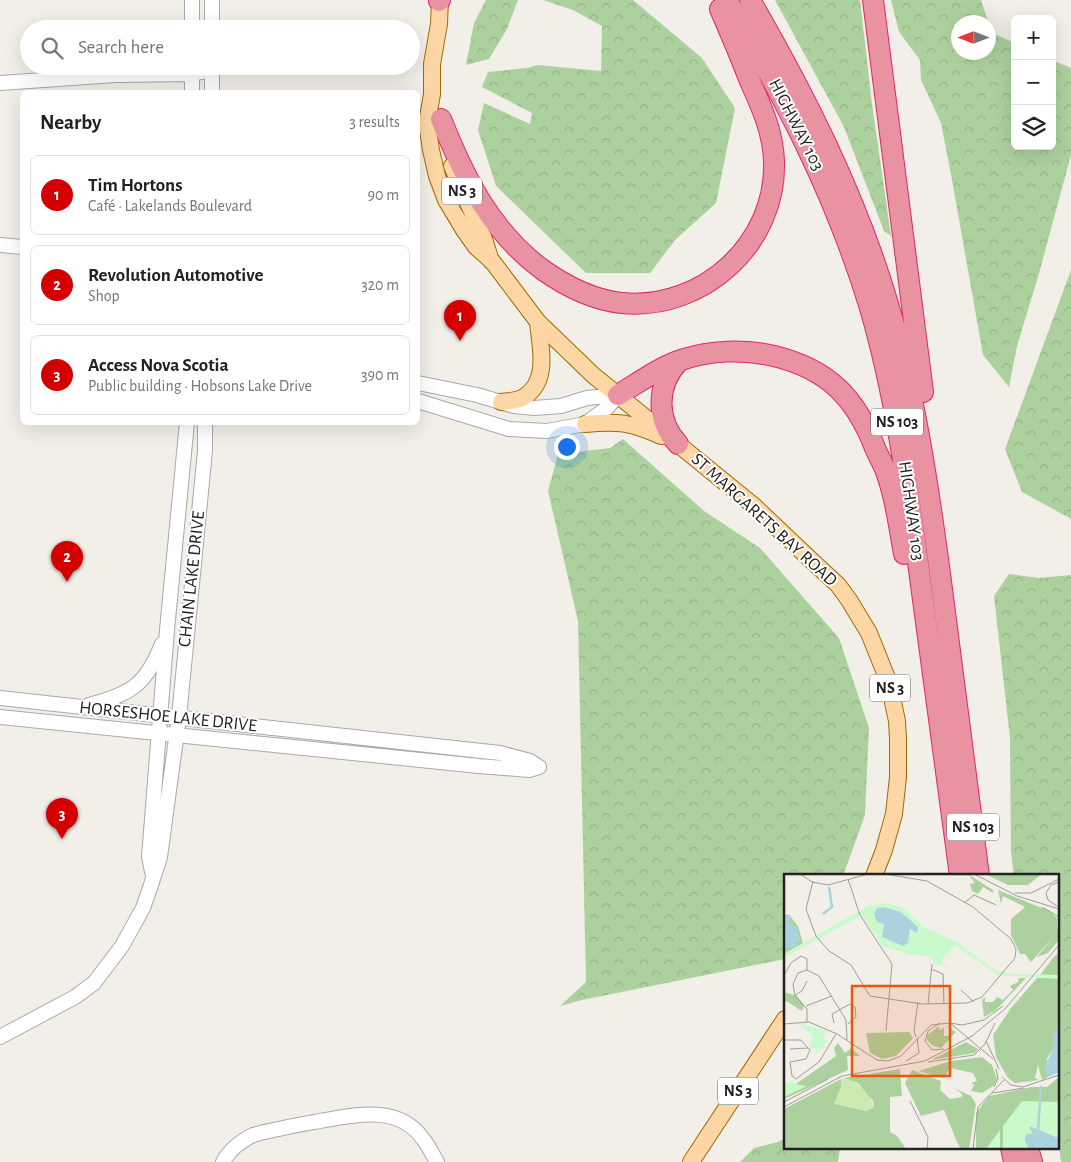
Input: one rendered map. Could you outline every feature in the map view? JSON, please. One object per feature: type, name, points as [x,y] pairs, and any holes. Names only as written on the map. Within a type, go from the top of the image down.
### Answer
[{"type":"highway","points":[[441,119],[469,183],[492,220],[524,254],[553,277],[588,295],[623,303],[659,302],[694,291],[724,272],[749,245],[766,213],[772,192],[774,170],[772,141],[763,108],[716,0]]},
{"type":"highway","name":"HIGHWAY 103","points":[[727,0],[775,83],[821,174],[847,239],[879,340],[901,444],[960,874]]},
{"type":"highway","name":"HIGHWAY 103","points":[[750,0],[815,118],[842,178],[867,240],[888,304],[906,372],[930,503],[979,874]]},
{"type":"highway","points":[[873,0],[934,484],[930,503]]},
{"type":"highway","points":[[618,395],[680,360],[706,354],[733,351],[760,353],[786,359],[815,372],[832,383],[851,402],[866,425],[885,469],[901,535],[954,866],[959,874]]},
{"type":"highway","points":[[678,444],[665,424],[661,401],[662,389],[667,378],[680,360]]},
{"type":"main road","name":"ST MARGARETS BAY ROAD","points":[[440,0],[439,24],[432,64],[432,94],[427,123],[430,150],[437,176],[446,200],[464,230],[476,246],[492,261],[538,322],[593,375],[754,506],[838,585],[849,600],[876,649],[894,703],[897,721],[898,777],[894,814],[875,874]]},
{"type":"main road","name":"ST MARGARETS BAY ROAD","points":[[439,24],[450,0]]},
{"type":"main road","name":"ST MARGARETS BAY ROAD","points":[[432,94],[441,119],[452,166],[484,238],[492,261]]},
{"type":"main road","points":[[501,402],[518,400],[525,396],[531,391],[539,378],[542,356],[538,322]]},
{"type":"main road","points":[[586,424],[627,423],[678,444]]},
{"type":"main road","name":"NS 3","points":[[691,1162],[784,1021]]},
{"type":"street","points":[[192,0],[192,20]]},
{"type":"street","points":[[212,0],[212,20]]},
{"type":"street","points":[[0,82],[116,75]]},
{"type":"street","points":[[192,75],[192,90]]},
{"type":"street","points":[[212,75],[212,90]]},
{"type":"street","points":[[0,245],[20,247]]},
{"type":"street","points":[[420,383],[477,395],[521,407],[541,408],[568,404],[587,398],[618,395]]},
{"type":"street","points":[[420,402],[516,430],[555,431],[586,424],[607,408],[618,395]]},
{"type":"street","name":"CHAIN LAKE DRIVE","points":[[154,876],[149,857],[167,630],[187,425]]},
{"type":"street","name":"CHAIN LAKE DRIVE","points":[[0,1037],[75,998],[94,983],[111,963],[128,937],[143,908],[154,876],[160,857],[178,718],[205,451],[205,425]]},
{"type":"street","points":[[205,451],[211,425]]},
{"type":"street","points":[[177,531],[196,533]]},
{"type":"street","points":[[81,707],[121,695],[137,684],[150,671],[167,630]]},
{"type":"street","name":"HORSESHOE LAKE DRIVE","points":[[0,698],[500,753],[530,761],[539,767],[529,770],[436,762],[0,717]]},
{"type":"street","points":[[335,751],[337,735]]},
{"type":"street","points":[[436,762],[439,746]]},
{"type":"street","points":[[222,1162],[232,1149],[253,1136],[351,1116],[373,1114],[396,1119],[411,1127],[424,1138],[437,1162]]},
{"type":"green space","points":[[486,0],[518,0],[507,29],[489,59],[466,65],[474,23]]},
{"type":"green space","points":[[543,0],[633,0],[702,58],[735,108],[716,203],[675,240],[650,273],[586,273],[496,186],[478,130],[484,103],[530,124],[532,113],[482,87],[488,72],[538,65],[601,71],[602,26],[573,10]]},
{"type":"green space","points":[[775,0],[860,0],[872,104],[891,236],[884,231],[844,127]]},
{"type":"green space","points":[[891,0],[981,0],[986,15],[951,15],[951,60],[996,60],[996,35],[1011,41],[1011,150],[1056,150],[1056,62],[1071,68],[1071,155],[1017,346],[1009,387],[983,355],[941,123],[921,80],[920,60],[899,32]]},
{"type":"green space","points":[[1071,270],[1071,519],[1022,492],[1005,449]]},
{"type":"green space","points":[[623,439],[704,511],[760,548],[839,638],[869,728],[865,815],[844,874],[784,874],[784,959],[560,1006],[586,982],[578,621],[548,491],[558,454],[610,448]]},
{"type":"green space","points":[[1009,574],[1039,578],[1071,575],[1071,1162],[1061,1162],[1058,1136],[1058,874],[1014,874],[1011,852],[1010,738],[994,596]]},
{"type":"green space","points":[[784,1139],[784,1150],[840,1150],[838,1162],[740,1162],[754,1148]]},
{"type":"place","name":"Tim Hortons","points":[[460,341]]},
{"type":"place","name":"Revolution Automotive","points":[[67,582]]},
{"type":"place","name":"Access Nova Scotia","points":[[62,839]]}]
